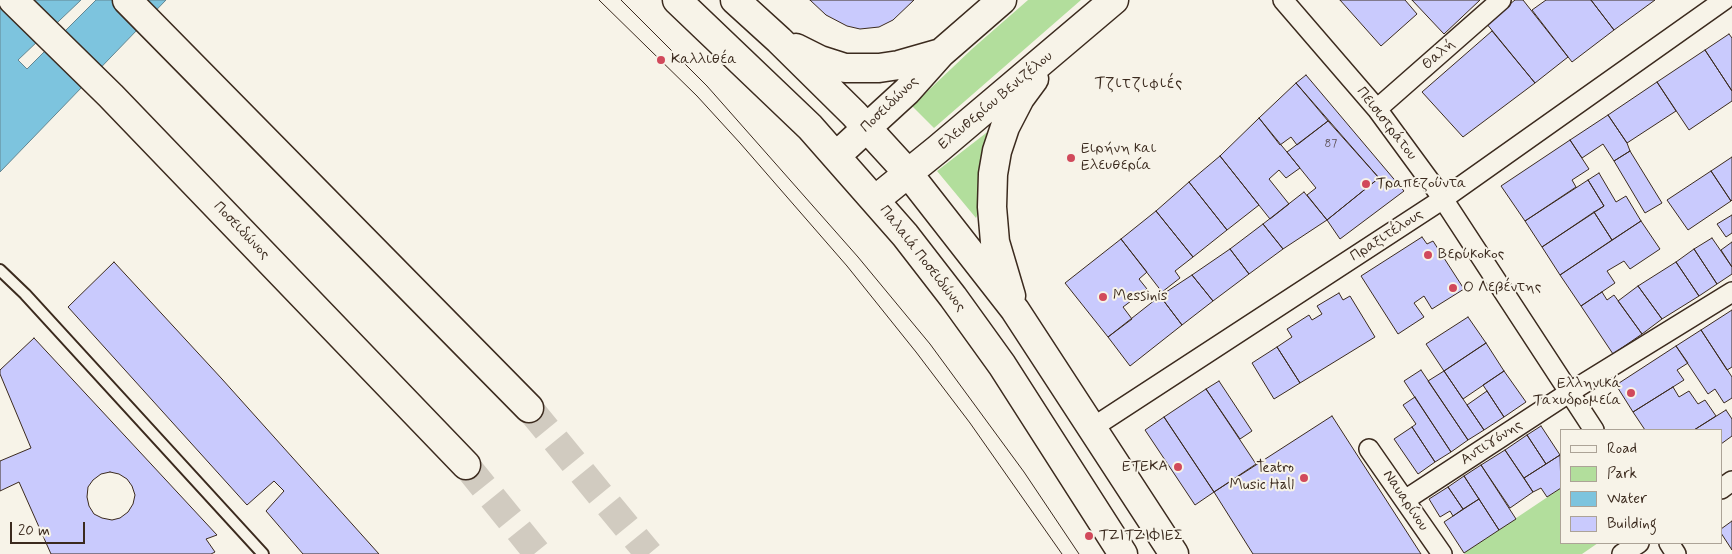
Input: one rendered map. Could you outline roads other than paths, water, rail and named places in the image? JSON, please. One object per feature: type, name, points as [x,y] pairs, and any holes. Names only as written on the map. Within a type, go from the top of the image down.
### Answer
[{"type":"main road","name":"Ποσειδώνος","points":[[13,0],[111,96],[466,465]]},
{"type":"main road","points":[[127,0],[529,408]]},
{"type":"main road","name":"Παλαιά Ποσειδώνος","points":[[677,0],[810,127],[905,235],[1002,365],[1123,554]]},
{"type":"main road","points":[[734,0],[779,40],[867,128],[908,173],[1015,310],[1174,554]]},
{"type":"main road","points":[[779,40],[820,60],[846,68],[879,68],[941,53],[1002,0]]},
{"type":"main road","name":"Ελευθερίου Βενιζέλου","points":[[875,200],[1114,0]]},
{"type":"main road","points":[[1015,310],[995,242],[992,207],[993,174],[997,151],[1005,127],[1020,98],[1056,50]]},
{"type":"main road","name":"Ποσειδώνος","points":[[836,156],[907,91],[941,53]]},
{"type":"street","name":"Πεισιστράτου","points":[[1283,0],[1377,109],[1443,199],[1593,429]]},
{"type":"street","name":"Θαλή","points":[[1377,109],[1500,0]]},
{"type":"street","name":"Πραξιτέλους","points":[[1092,428],[1443,199],[1724,0]]},
{"type":"street","name":"Αντιγόνης","points":[[1405,500],[1570,392],[1732,292]]},
{"type":"street","name":"Ναυαρίνου","points":[[1369,449],[1442,554]]},
{"type":"street","points":[[1622,554],[1637,544]]},
{"type":"lane","points":[[0,270],[25,294],[263,554]]},
{"type":"water","points":[[0,0],[81,0],[18,60],[27,69],[96,0],[166,0],[0,172]]},
{"type":"tunnel","points":[[529,408],[649,554]]},
{"type":"tunnel","points":[[466,465],[538,554]]},
{"type":"tram line","points":[[599,0],[697,96],[847,266],[970,423],[1062,554]]},
{"type":"tram line","points":[[621,0],[707,86],[858,257],[930,344],[1024,472],[1079,554]]},
{"type":"place","name":"Καλλιθέα","points":[[661,60]]},
{"type":"place","name":"Ειρήνη και Ελευθερία","points":[[1071,158]]},
{"type":"place","name":"Τραπεζούντα","points":[[1366,184]]},
{"type":"place","name":"Βερύκοκος","points":[[1428,255]]},
{"type":"place","name":"Ο Λεβέντης","points":[[1453,288]]},
{"type":"place","name":"Messinis","points":[[1103,297]]},
{"type":"place","name":"Ελληνικά Ταχυδρομεία","points":[[1631,393]]},
{"type":"place","name":"ΕΤΕΚΑ","points":[[1178,467]]},
{"type":"place","name":"Teatro Music Hall","points":[[1304,478]]},
{"type":"place","name":"ΤΖΙΤΖΙΦΙΕΣ","points":[[1089,536]]},
{"type":"district","name":"Τζιτζιφιές","points":[[1139,85]]}]
